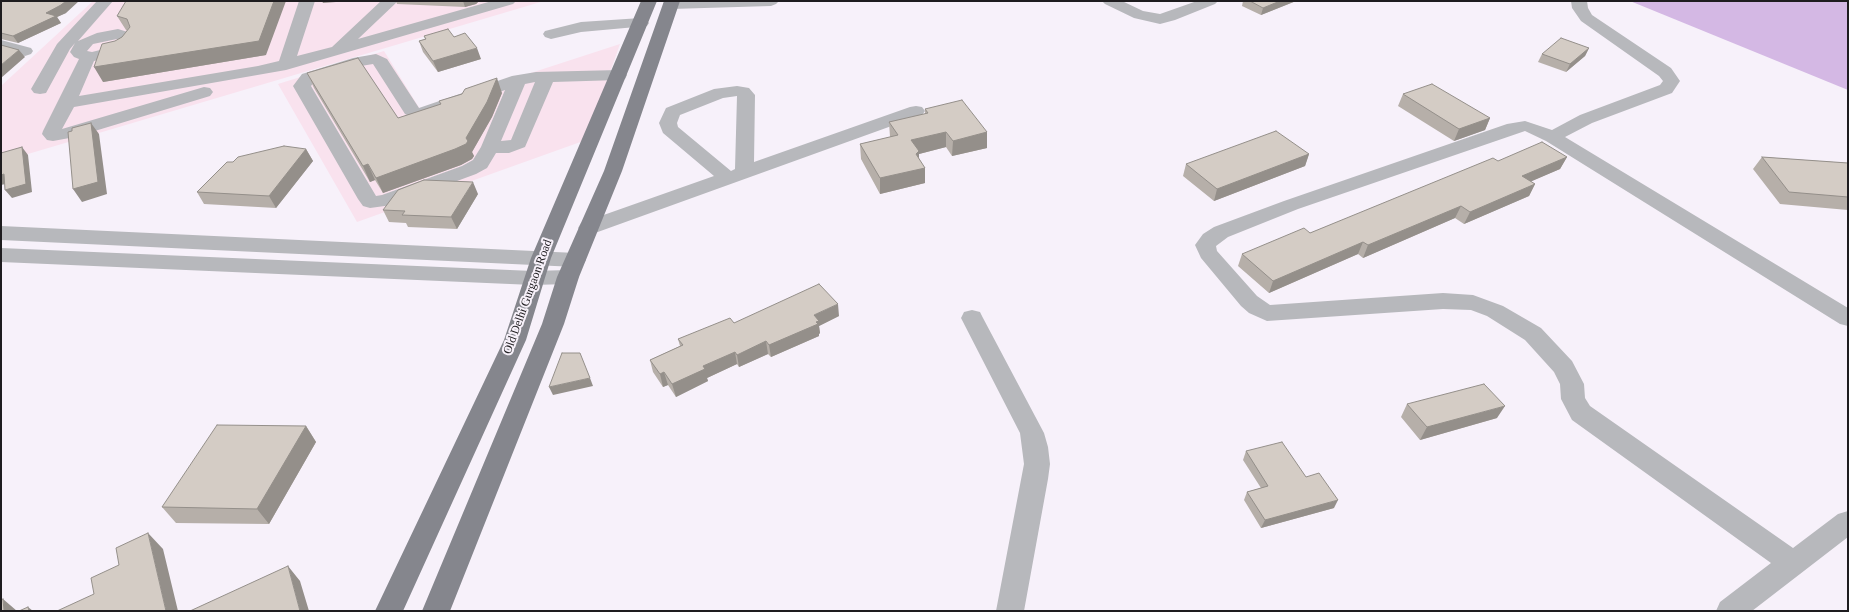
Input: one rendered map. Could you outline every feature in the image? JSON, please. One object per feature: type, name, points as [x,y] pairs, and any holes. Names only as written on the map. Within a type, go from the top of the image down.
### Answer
[{"type":"main road","name":"Old Delhi Gurgaon Road","points":[[389,611],[515,340],[537,268],[650,1]]},
{"type":"main road","points":[[436,611],[553,324],[572,268],[588,228],[613,172],[672,2]]},
{"type":"street","points":[[40,89],[63,47],[105,1]]},
{"type":"street","points":[[286,65],[298,24],[307,1]]},
{"type":"street","points":[[336,51],[390,1]]},
{"type":"street","points":[[67,103],[286,65],[508,1]]},
{"type":"street","points":[[672,2],[771,1]]},
{"type":"street","points":[[1110,1],[1139,15],[1160,20],[1210,1]]},
{"type":"street","points":[[1552,137],[1586,118],[1666,89],[1672,81],[1665,72],[1586,18],[1580,8],[1579,1]]},
{"type":"street","points":[[63,47],[85,51],[100,56],[117,51],[129,40],[124,35],[111,35],[122,18]]},
{"type":"street","points":[[551,34],[581,27],[641,23]]},
{"type":"street","points":[[1,45],[25,51]]},
{"type":"street","points":[[85,51],[67,103],[52,131],[51,134],[53,136],[158,107],[225,85],[258,71]]},
{"type":"street","points":[[518,80],[490,147],[482,162],[476,167],[385,201],[370,202],[302,86],[304,82],[318,75],[359,61],[376,59],[381,62],[411,110],[416,114],[426,112],[518,80],[546,77],[618,75]]},
{"type":"street","points":[[490,147],[508,147],[520,142],[546,77]]},
{"type":"street","points":[[737,90],[743,92],[746,95],[736,175],[670,129],[668,123],[672,112],[720,93],[737,90]]},
{"type":"street","points":[[588,228],[916,111]]},
{"type":"street","points":[[1794,564],[1581,413],[1574,399],[1572,384],[1564,367],[1533,334],[1495,311],[1473,303],[1443,301],[1267,313],[1257,308],[1249,301],[1208,252],[1205,245],[1210,239],[1221,232],[1284,208],[1513,128],[1525,126],[1536,129],[1552,137],[1848,318]]},
{"type":"street","points":[[1,234],[537,268]]},
{"type":"street","points":[[1,255],[572,268]]},
{"type":"street","points":[[972,318],[1032,434],[1035,447],[1037,464],[1035,479],[1010,611]]},
{"type":"street","points":[[1730,611],[1848,522]]},
{"type":"shaded area","points":[[93,1],[544,1],[1,162],[1,86]]},
{"type":"shaded area","points":[[1630,1],[1848,1],[1848,90]]},
{"type":"shaded area","points":[[620,44],[586,140],[357,222],[278,84],[384,51],[420,109]]},
{"type":"building","points":[[1,1],[66,1],[46,13],[56,16],[13,36],[1,33]]},
{"type":"building","points":[[126,1],[274,1],[259,41],[94,67],[102,44],[115,41],[122,37],[130,27],[127,19],[117,16]]},
{"type":"building","points":[[1250,1],[1280,1],[1263,8]]},
{"type":"building","points":[[448,29],[454,37],[465,33],[477,48],[433,61],[419,41],[426,39],[424,36]]},
{"type":"building","points":[[1561,38],[1589,48],[1570,64],[1542,54]]},
{"type":"building","points":[[1,45],[19,50],[1,65]]},
{"type":"building","points":[[358,58],[398,118],[441,104],[439,101],[462,94],[465,89],[497,78],[487,102],[466,138],[468,141],[466,144],[376,178],[368,164],[363,166],[307,73]]},
{"type":"building","points":[[1432,84],[1490,118],[1459,129],[1403,94]]},
{"type":"building","points":[[962,100],[987,132],[953,141],[946,132],[911,140],[919,151],[916,154],[925,168],[880,178],[860,144],[898,135],[889,122],[928,113],[925,109]]},
{"type":"building","points":[[91,123],[98,182],[73,189],[68,132],[72,131],[72,128]]},
{"type":"building","points":[[1276,131],[1309,154],[1217,189],[1186,164]]},
{"type":"building","points":[[1542,142],[1567,157],[1522,176],[1535,184],[1470,212],[1461,206],[1368,245],[1363,242],[1273,281],[1242,254],[1304,228],[1310,233],[1493,158],[1498,161]]},
{"type":"building","points":[[284,146],[306,149],[269,196],[197,192],[227,162],[233,162],[238,157]]},
{"type":"building","points":[[22,147],[26,184],[5,190],[4,174],[1,175],[1,153]]},
{"type":"building","points":[[1762,157],[1848,163],[1848,197],[1789,192]]},
{"type":"building","points":[[424,180],[473,182],[451,217],[402,215],[405,211],[383,210],[398,190]]},
{"type":"building","points":[[819,284],[838,304],[814,315],[819,321],[816,322],[818,324],[769,345],[766,341],[737,355],[735,352],[703,366],[705,369],[672,384],[664,372],[660,374],[650,360],[683,345],[678,339],[730,318],[734,323]]},
{"type":"building","points":[[562,353],[580,353],[590,378],[549,387]]},
{"type":"building","points":[[1484,384],[1505,406],[1427,427],[1407,404]]},
{"type":"building","points":[[217,425],[306,426],[257,509],[162,507]]},
{"type":"building","points":[[1282,442],[1306,477],[1319,473],[1338,500],[1265,520],[1247,492],[1268,486],[1246,451]]},
{"type":"building","points":[[148,533],[166,611],[57,611],[94,594],[91,578],[119,565],[116,548]]},
{"type":"building","points":[[288,566],[300,611],[190,611]]},
{"type":"building","points":[[3,599],[4,611],[1,611],[1,600]]},
{"type":"building","points":[[28,607],[29,611],[19,611]]}]
